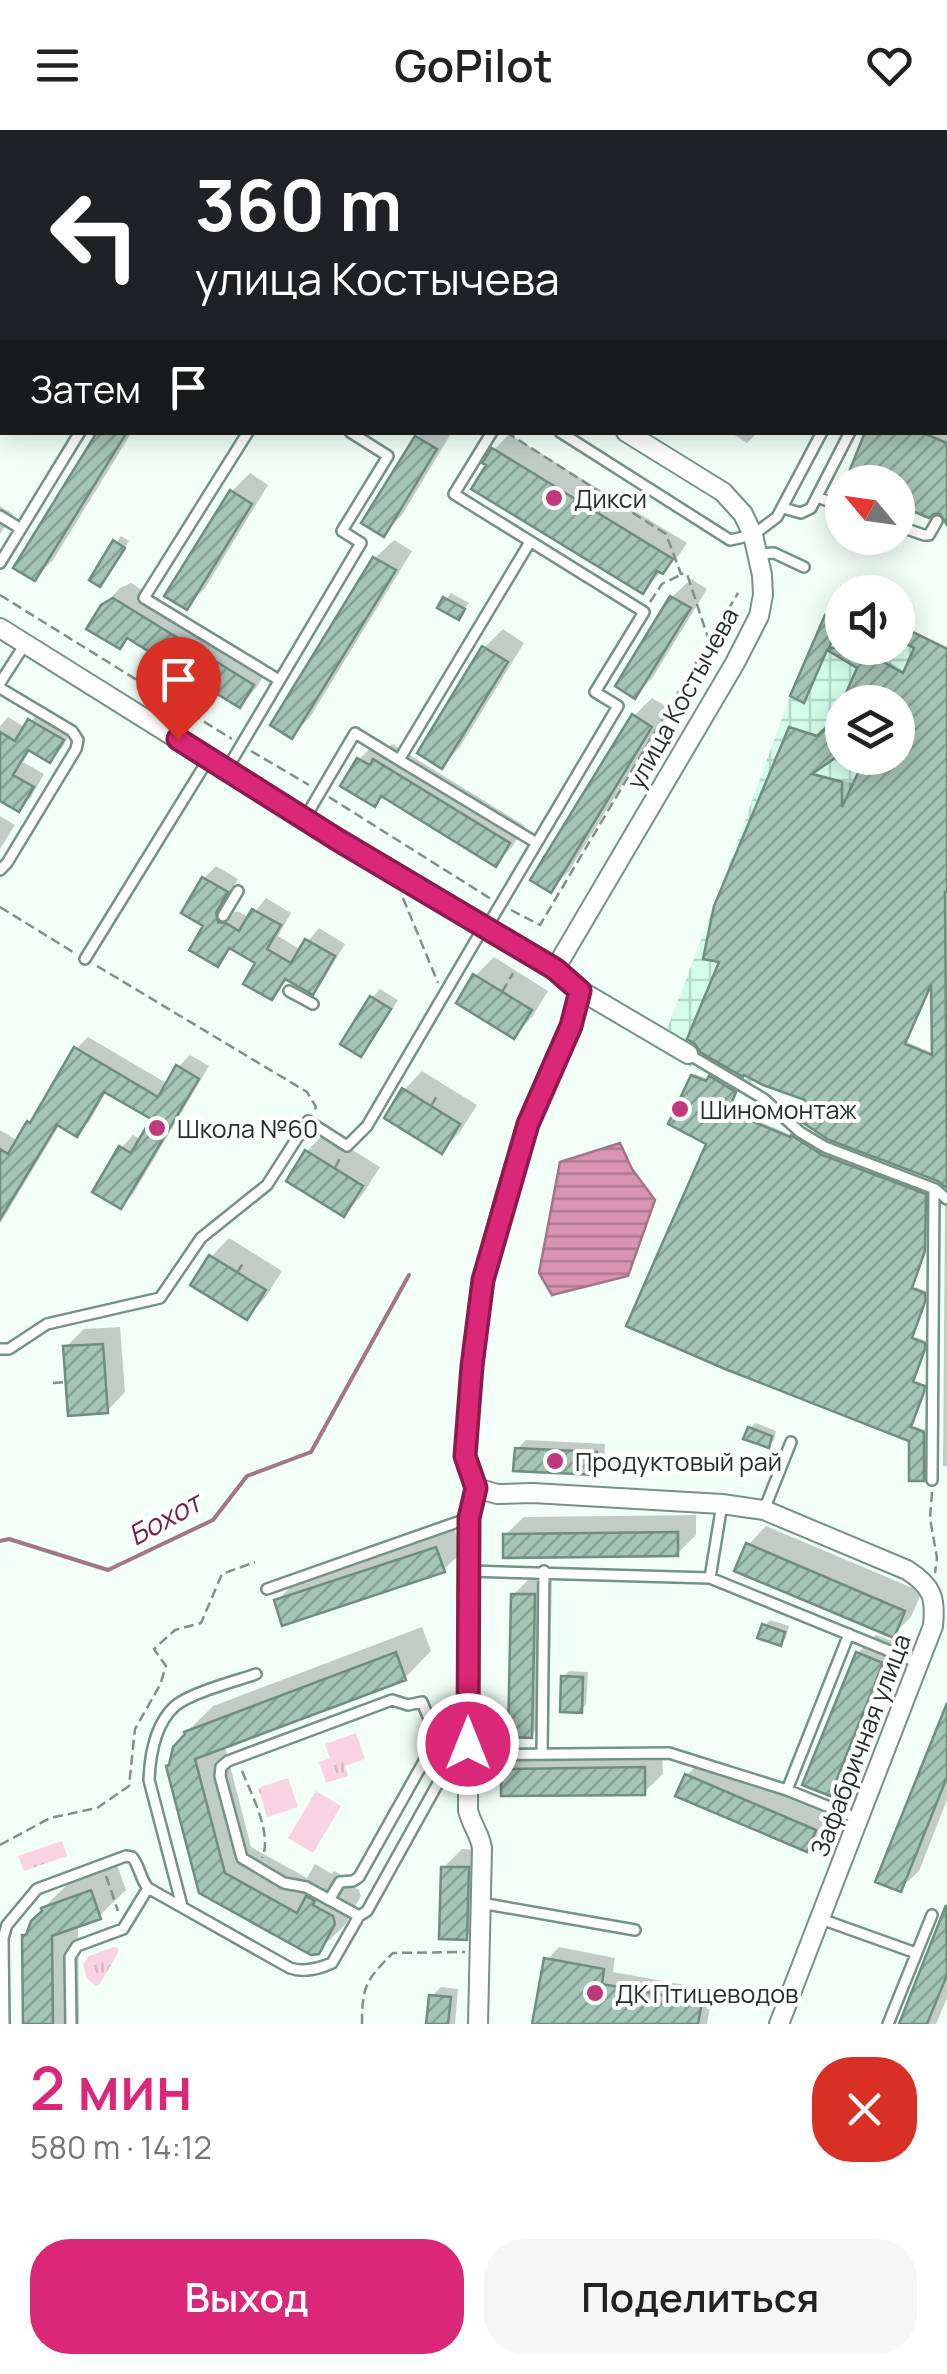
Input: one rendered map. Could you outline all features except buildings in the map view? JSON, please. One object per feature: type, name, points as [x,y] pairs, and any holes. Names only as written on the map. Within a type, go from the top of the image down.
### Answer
[{"type":"street","name":"улица Костычева","points":[[555,969],[735,664],[759,616],[762,595],[753,535],[743,514],[723,492],[631,435]]},
{"type":"street","points":[[0,628],[393,873],[555,969],[580,991],[688,1054]]},
{"type":"street","points":[[478,2024],[482,1848],[468,1810],[465,1749],[469,1518],[476,1488],[465,1456],[472,1366],[483,1280],[528,1124],[571,1026],[580,991]]},
{"type":"street","points":[[476,1488],[497,1494],[722,1504],[764,1510],[907,1570],[921,1579],[933,1596]]},
{"type":"street","name":"Зафабричная улица","points":[[779,2024],[919,1663],[940,1629],[933,1596]]},
{"type":"lane","points":[[0,562],[78,435]]},
{"type":"lane","points":[[246,435],[144,598],[279,680]]},
{"type":"lane","points":[[227,769],[361,543],[342,531],[388,456],[355,435]]},
{"type":"lane","points":[[0,1349],[9,1348],[47,1324],[160,1298],[201,1238],[267,1185],[308,1121],[347,1146],[367,1126],[618,706],[594,692],[644,612],[454,494],[490,435]]},
{"type":"lane","points":[[565,435],[730,540],[753,535],[770,524],[783,508],[820,435]]},
{"type":"lane","points":[[783,508],[806,512],[848,435]]},
{"type":"lane","points":[[817,497],[825,500]]},
{"type":"lane","points":[[0,516],[21,528]]},
{"type":"lane","points":[[915,532],[929,534],[937,521]]},
{"type":"lane","points":[[400,760],[530,542]]},
{"type":"lane","points":[[757,554],[774,553],[804,567]]},
{"type":"lane","points":[[0,870],[8,863],[78,740],[72,730],[0,685],[25,644]]},
{"type":"lane","points":[[304,818],[355,733],[535,842]]},
{"type":"lane","points":[[85,959],[209,758]]},
{"type":"lane","points":[[223,916],[238,890]]},
{"type":"lane","points":[[289,991],[313,1004]]},
{"type":"lane","points":[[688,1054],[764,1099],[800,1132],[826,1147],[934,1189],[947,1199]]},
{"type":"lane","points":[[932,1480],[934,1189]]},
{"type":"lane","points":[[764,1510],[790,1442]]},
{"type":"lane","points":[[710,1578],[722,1504]]},
{"type":"lane","points":[[267,1589],[469,1518]]},
{"type":"lane","points":[[469,1571],[710,1578],[919,1663]]},
{"type":"lane","points":[[542,1754],[544,1571]]},
{"type":"lane","points":[[787,1790],[849,1634]]},
{"type":"lane","points":[[182,1906],[149,1780],[158,1731],[175,1706],[184,1700],[256,1674]]},
{"type":"lane","points":[[359,1916],[302,1885],[284,1883],[242,1858],[221,1767],[392,1700],[408,1705],[422,1702],[437,1738],[465,1749],[542,1754],[669,1753],[787,1790],[859,1818]]},
{"type":"lane","points":[[329,1900],[340,1882],[358,1878],[437,1738]]},
{"type":"lane","points":[[4,2024],[3,1938],[7,1926],[37,1889],[126,1856],[132,1857],[148,1888],[299,1971],[332,1963],[465,1749]]},
{"type":"lane","points":[[71,2024],[72,1951],[124,1928],[148,1888]]},
{"type":"lane","points":[[481,1904],[635,1930]]},
{"type":"lane","points":[[888,2024],[932,1915]]},
{"type":"lane","points":[[821,1919],[916,1953]]},
{"type":"path","points":[[511,435],[666,534],[681,574]]},
{"type":"path","points":[[644,612],[662,584],[687,574],[708,640],[738,593]]},
{"type":"path","points":[[393,873],[444,997]]},
{"type":"path","points":[[0,907],[306,1092],[316,1108],[308,1121]]},
{"type":"path","points":[[502,992],[513,973]]},
{"type":"path","points":[[431,1106],[437,1096]]},
{"type":"path","points":[[238,1272],[243,1263]]},
{"type":"path","points":[[53,1382],[66,1382]]},
{"type":"path","points":[[932,1480],[930,1518],[937,1558],[933,1596]]},
{"type":"path","points":[[0,1845],[50,1818],[97,1808],[129,1786],[135,1729],[160,1685],[166,1666],[154,1649],[175,1630],[201,1623],[222,1574],[255,1562]]},
{"type":"path","points":[[237,1758],[262,1825],[266,1852],[256,1868]]},
{"type":"path","points":[[102,1865],[124,1928]]},
{"type":"path","points":[[362,2024],[362,1993],[374,1972],[393,1953],[480,1952]]},
{"type":"shaded area","points":[[825,616],[825,665],[915,665],[915,633],[947,649],[947,888],[863,819],[747,1096],[659,1050],[790,696]]},
{"type":"shaded area","points":[[620,1143],[632,1169],[655,1200],[628,1276],[552,1295],[539,1273],[560,1162]]},
{"type":"green space","points":[[356,1733],[365,1759],[345,1766],[348,1776],[326,1783],[319,1762],[330,1758],[325,1744]]},
{"type":"green space","points":[[288,1778],[298,1807],[267,1817],[258,1788]]},
{"type":"green space","points":[[316,1791],[341,1806],[313,1853],[288,1838]]},
{"type":"green space","points":[[62,1841],[67,1856],[24,1871],[18,1856]]},
{"type":"green space","points":[[114,1947],[118,1953],[96,1986],[87,1979],[83,1964],[89,1956]]},
{"type":"waterway","name":"Бохот","points":[[0,1541],[9,1539],[108,1570],[213,1520],[247,1476],[311,1452],[409,1275]]},
{"type":"place","name":"Дикси","points":[[554,498]]},
{"type":"place","name":"Шиномонтаж","points":[[680,1109]]},
{"type":"place","name":"Школа №60","points":[[157,1128]]},
{"type":"place","name":"Продуктовый рай","points":[[555,1461]]},
{"type":"place","name":"ДК Птицеводов","points":[[595,1993]]},
{"type":"route","points":[[178,739],[555,969],[580,991],[571,1026],[528,1124],[483,1280],[465,1456],[476,1488],[469,1518],[468,1744]]}]
